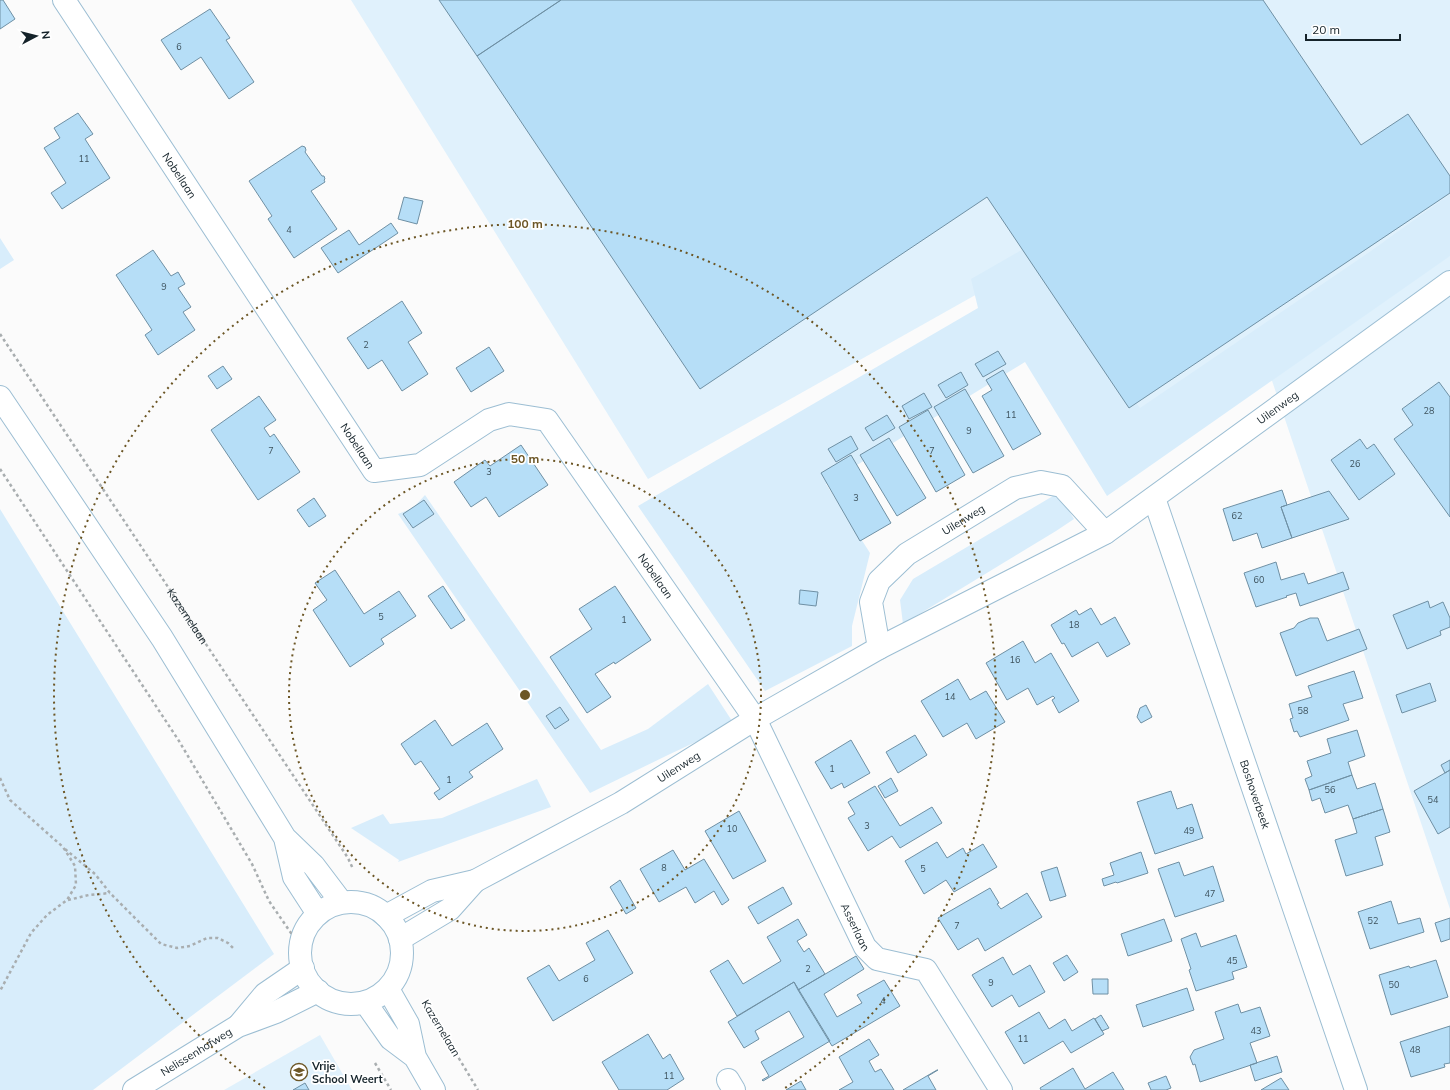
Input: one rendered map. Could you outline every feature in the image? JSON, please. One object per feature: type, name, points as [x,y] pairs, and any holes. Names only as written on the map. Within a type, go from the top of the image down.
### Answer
[{"type":"street","name":"Nobellaan","points":[[64,0],[374,471],[420,465],[489,420],[509,414],[547,420],[755,719]]},
{"type":"street","name":"Uilenweg","points":[[386,916],[432,891],[475,881],[621,803],[755,719],[879,648],[1105,533],[1450,282]]},
{"type":"street","points":[[0,397],[162,638],[285,838],[352,903]]},
{"type":"street","name":"Uilenweg","points":[[879,648],[870,602],[878,581],[907,554],[1015,488],[1041,482],[1062,486],[1105,533]]},
{"type":"street","name":"Boshoverbeek","points":[[1154,498],[1356,1090]]},
{"type":"street","name":"Asserlaan","points":[[755,719],[865,947],[877,959],[926,970],[1001,1090]]},
{"type":"street","points":[[285,838],[294,877],[318,914]]},
{"type":"street","name":"Uilenweg","points":[[400,939],[450,909],[475,881]]},
{"type":"street","points":[[352,903],[375,908],[386,916],[395,926],[400,939],[402,955],[399,971],[388,989],[377,997],[365,1002],[354,1004],[343,1003],[330,999],[318,991],[309,981],[303,968],[300,954],[302,939],[308,925],[318,914],[329,907],[352,903]]},
{"type":"street","name":"Nelissenhofweg","points":[[238,1026],[265,994],[303,968]]},
{"type":"street","points":[[388,989],[408,1024],[415,1057],[434,1090]]},
{"type":"street","name":"Nelissenhofweg","points":[[134,1090],[238,1026],[276,1012],[318,991]]},
{"type":"street","points":[[365,1002],[391,1039],[415,1057]]},
{"type":"path","name":"Kazernelaan","points":[[0,334],[348,858],[363,888],[352,903]]},
{"type":"path","points":[[0,469],[179,741],[252,864],[268,901],[291,933],[302,939]]},
{"type":"path","points":[[0,778],[10,800],[95,874],[110,893],[161,944],[177,948],[190,946],[207,938],[218,938],[228,943],[233,948]]},
{"type":"path","points":[[0,991],[30,933],[47,915],[67,900],[76,885],[74,866],[63,847]]},
{"type":"path","points":[[67,900],[89,895],[110,893]]},
{"type":"path","name":"Kazernelaan","points":[[434,1016],[478,1090]]},
{"type":"shaded area","points":[[351,0],[1450,0],[1450,909],[1264,357],[1127,449],[1011,275],[648,479]]},
{"type":"shaded area","points":[[1450,194],[1450,256],[1107,496],[1025,362],[826,484],[870,553],[852,626],[852,646],[765,691],[638,506],[978,308],[971,279],[1025,248],[1140,408],[1371,251]]},
{"type":"shaded area","points":[[0,238],[14,260],[0,269]]},
{"type":"shaded area","points":[[1058,493],[1074,519],[903,624],[900,600],[913,579]]},
{"type":"shaded area","points":[[425,495],[601,750],[648,729],[708,684],[734,724],[590,793],[398,514],[413,508]]},
{"type":"shaded area","points":[[0,509],[274,954],[93,1090],[0,1090]]},
{"type":"shaded area","points":[[537,779],[551,807],[398,862],[399,860],[351,828],[383,814],[390,824],[442,818]]},
{"type":"shaded area","name":"Vrije School Weert","points":[[320,1035],[352,1090],[224,1090]]},
{"type":"building","points":[[0,0],[3,0],[15,19],[0,29]]},
{"type":"building","points":[[439,0],[561,0],[477,56]]},
{"type":"building","points":[[561,0],[1263,0],[1361,145],[1408,114],[1450,176],[1450,193],[1129,408],[987,197],[700,389],[477,56]]},
{"type":"building","points":[[210,9],[230,38],[226,40],[254,82],[229,99],[201,57],[181,70],[161,40]]},
{"type":"building","points":[[78,113],[93,134],[85,139],[110,178],[62,209],[51,193],[66,183],[44,148],[60,138],[54,128]]},
{"type":"building","points":[[302,146],[305,147],[305,152],[325,179],[325,182],[311,191],[337,229],[294,258],[268,219],[272,216],[249,181]]},
{"type":"building","points":[[404,197],[423,201],[417,224],[398,219]]},
{"type":"building","points":[[391,223],[398,233],[338,273],[321,248],[349,230],[359,245]]},
{"type":"building","points":[[153,250],[171,276],[178,272],[185,284],[178,288],[191,307],[183,312],[195,330],[158,355],[145,335],[152,330],[116,275]]},
{"type":"building","points":[[402,301],[422,333],[408,342],[428,374],[402,391],[382,360],[368,369],[347,338]]},
{"type":"building","points":[[489,347],[504,371],[471,392],[456,368]]},
{"type":"building","points":[[998,351],[1006,364],[983,377],[975,364]]},
{"type":"building","points":[[223,366],[232,379],[217,389],[208,376]]},
{"type":"building","points":[[1003,370],[1041,434],[1013,450],[982,396],[992,390],[986,380]]},
{"type":"building","points":[[961,372],[968,385],[946,398],[938,385]]},
{"type":"building","points":[[1439,382],[1450,397],[1450,517],[1394,439],[1413,425],[1402,409]]},
{"type":"building","points":[[965,389],[1004,456],[973,473],[934,407]]},
{"type":"building","points":[[924,393],[932,407],[909,419],[902,406]]},
{"type":"building","points":[[259,396],[276,420],[264,428],[270,437],[274,434],[300,472],[258,500],[211,430]]},
{"type":"building","points":[[928,410],[965,475],[936,492],[899,427]]},
{"type":"building","points":[[887,415],[895,428],[873,441],[865,428]]},
{"type":"building","points":[[851,436],[858,449],[836,462],[828,449]]},
{"type":"building","points":[[889,438],[926,498],[897,516],[860,455]]},
{"type":"building","points":[[1360,439],[1367,449],[1374,444],[1395,474],[1359,500],[1331,460]]},
{"type":"building","points":[[521,445],[548,485],[499,517],[486,497],[471,507],[454,482],[485,460],[490,466]]},
{"type":"building","points":[[851,455],[891,523],[860,541],[821,473]]},
{"type":"building","points":[[1282,490],[1287,505],[1281,507],[1292,538],[1262,548],[1257,533],[1233,541],[1223,509]]},
{"type":"building","points":[[1329,491],[1349,519],[1292,538],[1281,507]]},
{"type":"building","points":[[314,498],[326,516],[309,527],[297,510]]},
{"type":"building","points":[[424,500],[434,514],[413,528],[403,514]]},
{"type":"building","points":[[1276,562],[1281,580],[1304,573],[1308,584],[1343,572],[1349,589],[1300,606],[1296,593],[1256,607],[1244,573]]},
{"type":"building","points":[[335,570],[364,614],[399,591],[416,616],[381,639],[384,644],[350,667],[313,610],[327,600],[315,583]]},
{"type":"building","points":[[443,586],[465,620],[451,629],[428,596]]},
{"type":"building","points":[[615,586],[651,640],[615,664],[614,662],[595,674],[611,697],[587,713],[550,657],[592,629],[579,609]]},
{"type":"building","points":[[800,590],[818,592],[816,606],[799,604]]},
{"type":"building","points":[[1428,601],[1430,608],[1443,602],[1450,618],[1450,627],[1440,631],[1441,635],[1407,649],[1393,615]]},
{"type":"building","points":[[1091,608],[1101,625],[1115,617],[1130,644],[1107,657],[1098,642],[1072,657],[1064,643],[1062,644],[1051,625],[1076,610],[1079,615]]},
{"type":"building","points":[[1310,618],[1318,618],[1327,641],[1359,629],[1367,649],[1296,676],[1280,633],[1294,628],[1298,623]]},
{"type":"building","points":[[1023,641],[1035,663],[1051,653],[1079,701],[1059,713],[1052,700],[1055,698],[1053,696],[1037,705],[1028,688],[1007,700],[986,663]]},
{"type":"building","points":[[1354,671],[1363,698],[1343,704],[1349,720],[1300,737],[1297,731],[1294,732],[1290,719],[1293,718],[1289,704],[1312,697],[1308,686]]},
{"type":"building","points":[[958,679],[970,700],[986,691],[1005,722],[976,739],[967,723],[943,737],[921,701]]},
{"type":"building","points":[[1430,683],[1436,701],[1402,713],[1396,695]]},
{"type":"building","points":[[1146,705],[1152,717],[1141,723],[1137,717],[1140,708]]},
{"type":"building","points":[[560,707],[569,720],[555,729],[546,716]]},
{"type":"building","points":[[435,720],[452,746],[487,723],[503,749],[469,772],[473,777],[439,800],[434,793],[440,789],[421,761],[415,765],[401,744]]},
{"type":"building","points":[[1357,730],[1365,756],[1348,762],[1352,775],[1309,790],[1305,779],[1312,776],[1307,761],[1331,753],[1327,739]]},
{"type":"building","points":[[915,735],[927,755],[898,773],[886,752]]},
{"type":"building","points":[[851,740],[870,773],[844,788],[842,783],[831,789],[815,762]]},
{"type":"building","points":[[1450,760],[1450,770],[1445,773],[1441,765]]},
{"type":"building","points":[[1450,770],[1450,827],[1438,834],[1414,791]]},
{"type":"building","points":[[1352,775],[1357,789],[1375,783],[1383,809],[1353,819],[1348,805],[1325,813],[1320,798],[1312,801],[1309,790]]},
{"type":"building","points":[[891,778],[898,791],[885,798],[878,786]]},
{"type":"building","points":[[875,786],[900,826],[932,807],[942,823],[900,848],[892,836],[868,851],[848,818],[855,814],[848,802]]},
{"type":"building","points":[[1171,791],[1177,809],[1192,804],[1203,838],[1155,854],[1137,802]]},
{"type":"building","points":[[1383,809],[1390,832],[1375,837],[1383,865],[1346,876],[1335,840],[1357,833],[1353,819]]},
{"type":"building","points":[[739,811],[766,861],[733,879],[705,831]]},
{"type":"building","points":[[937,842],[947,858],[963,848],[966,854],[983,844],[997,867],[954,892],[946,880],[924,894],[905,861]]},
{"type":"building","points":[[673,850],[685,870],[704,859],[729,900],[722,905],[714,891],[695,903],[686,887],[659,902],[640,869]]},
{"type":"building","points":[[1141,852],[1148,873],[1104,886],[1102,879],[1114,875],[1110,863]]},
{"type":"building","points":[[1179,862],[1184,876],[1213,866],[1224,901],[1175,917],[1158,869]]},
{"type":"building","points":[[1057,867],[1066,896],[1050,901],[1041,872]]},
{"type":"building","points":[[620,880],[636,908],[626,914],[610,887]]},
{"type":"building","points":[[783,887],[792,904],[758,924],[748,907]]},
{"type":"building","points":[[990,888],[999,903],[997,904],[1001,909],[1027,893],[1042,917],[985,951],[978,938],[958,950],[938,918]]},
{"type":"building","points":[[1391,901],[1398,924],[1420,918],[1424,932],[1370,949],[1358,912]]},
{"type":"building","points":[[1450,918],[1450,939],[1441,942],[1435,923]]},
{"type":"building","points":[[798,919],[807,935],[797,941],[804,952],[809,948],[825,974],[798,990],[794,982],[737,1016],[710,971],[728,960],[743,984],[781,961],[767,937]]},
{"type":"building","points":[[1164,919],[1172,941],[1128,956],[1121,934]]},
{"type":"building","points":[[608,930],[633,973],[553,1021],[527,978],[549,965],[559,981],[595,960],[586,943]]},
{"type":"building","points":[[1196,933],[1201,947],[1236,935],[1247,967],[1232,972],[1234,979],[1196,991],[1189,970],[1191,969],[1181,939]]},
{"type":"building","points":[[1067,955],[1078,972],[1064,981],[1053,963]]},
{"type":"building","points":[[856,956],[864,969],[824,994],[837,1017],[862,1003],[857,995],[884,980],[900,1006],[832,1046],[798,990]]},
{"type":"building","points":[[1003,957],[1013,975],[1030,965],[1045,992],[1019,1007],[1012,995],[992,1007],[972,975]]},
{"type":"building","points":[[1436,960],[1448,997],[1391,1015],[1379,975]]},
{"type":"building","points":[[1092,979],[1108,979],[1108,994],[1093,994]]},
{"type":"building","points":[[794,982],[830,1041],[763,1081],[762,1080],[769,1076],[761,1062],[804,1037],[789,1011],[755,1031],[759,1039],[744,1048],[728,1022]]},
{"type":"building","points":[[1187,988],[1194,1010],[1143,1027],[1136,1005]]},
{"type":"building","points":[[1238,1004],[1241,1013],[1260,1007],[1270,1036],[1250,1043],[1257,1063],[1200,1082],[1195,1064],[1193,1065],[1190,1057],[1194,1050],[1224,1039],[1215,1012]]},
{"type":"building","points":[[1039,1012],[1049,1029],[1065,1019],[1072,1031],[1094,1018],[1104,1034],[1071,1053],[1063,1041],[1024,1064],[1005,1032]]},
{"type":"building","points":[[1101,1015],[1109,1028],[1102,1031],[1095,1019]]},
{"type":"building","points":[[1450,1026],[1450,1063],[1444,1064],[1445,1067],[1411,1077],[1400,1042]]},
{"type":"building","points":[[648,1034],[663,1059],[670,1054],[684,1079],[667,1090],[619,1090],[602,1062]]},
{"type":"building","points":[[869,1039],[879,1055],[869,1061],[875,1072],[881,1069],[894,1090],[839,1090],[853,1082],[839,1057]]},
{"type":"building","points":[[1277,1056],[1282,1072],[1255,1081],[1250,1065]]},
{"type":"building","points":[[1073,1068],[1085,1089],[1113,1072],[1124,1090],[1041,1090],[1040,1088]]},
{"type":"building","points":[[937,1070],[928,1076],[936,1090],[903,1090]]},
{"type":"building","points":[[1166,1076],[1171,1088],[1166,1090],[1151,1090],[1148,1083]]},
{"type":"building","points":[[1281,1078],[1289,1090],[1261,1090]]},
{"type":"building","points":[[801,1081],[806,1090],[786,1090]]},
{"type":"building","points":[[305,1083],[309,1090],[293,1090]]},
{"type":"place","name":"Vrije School Weert","points":[[299,1072]]}]
